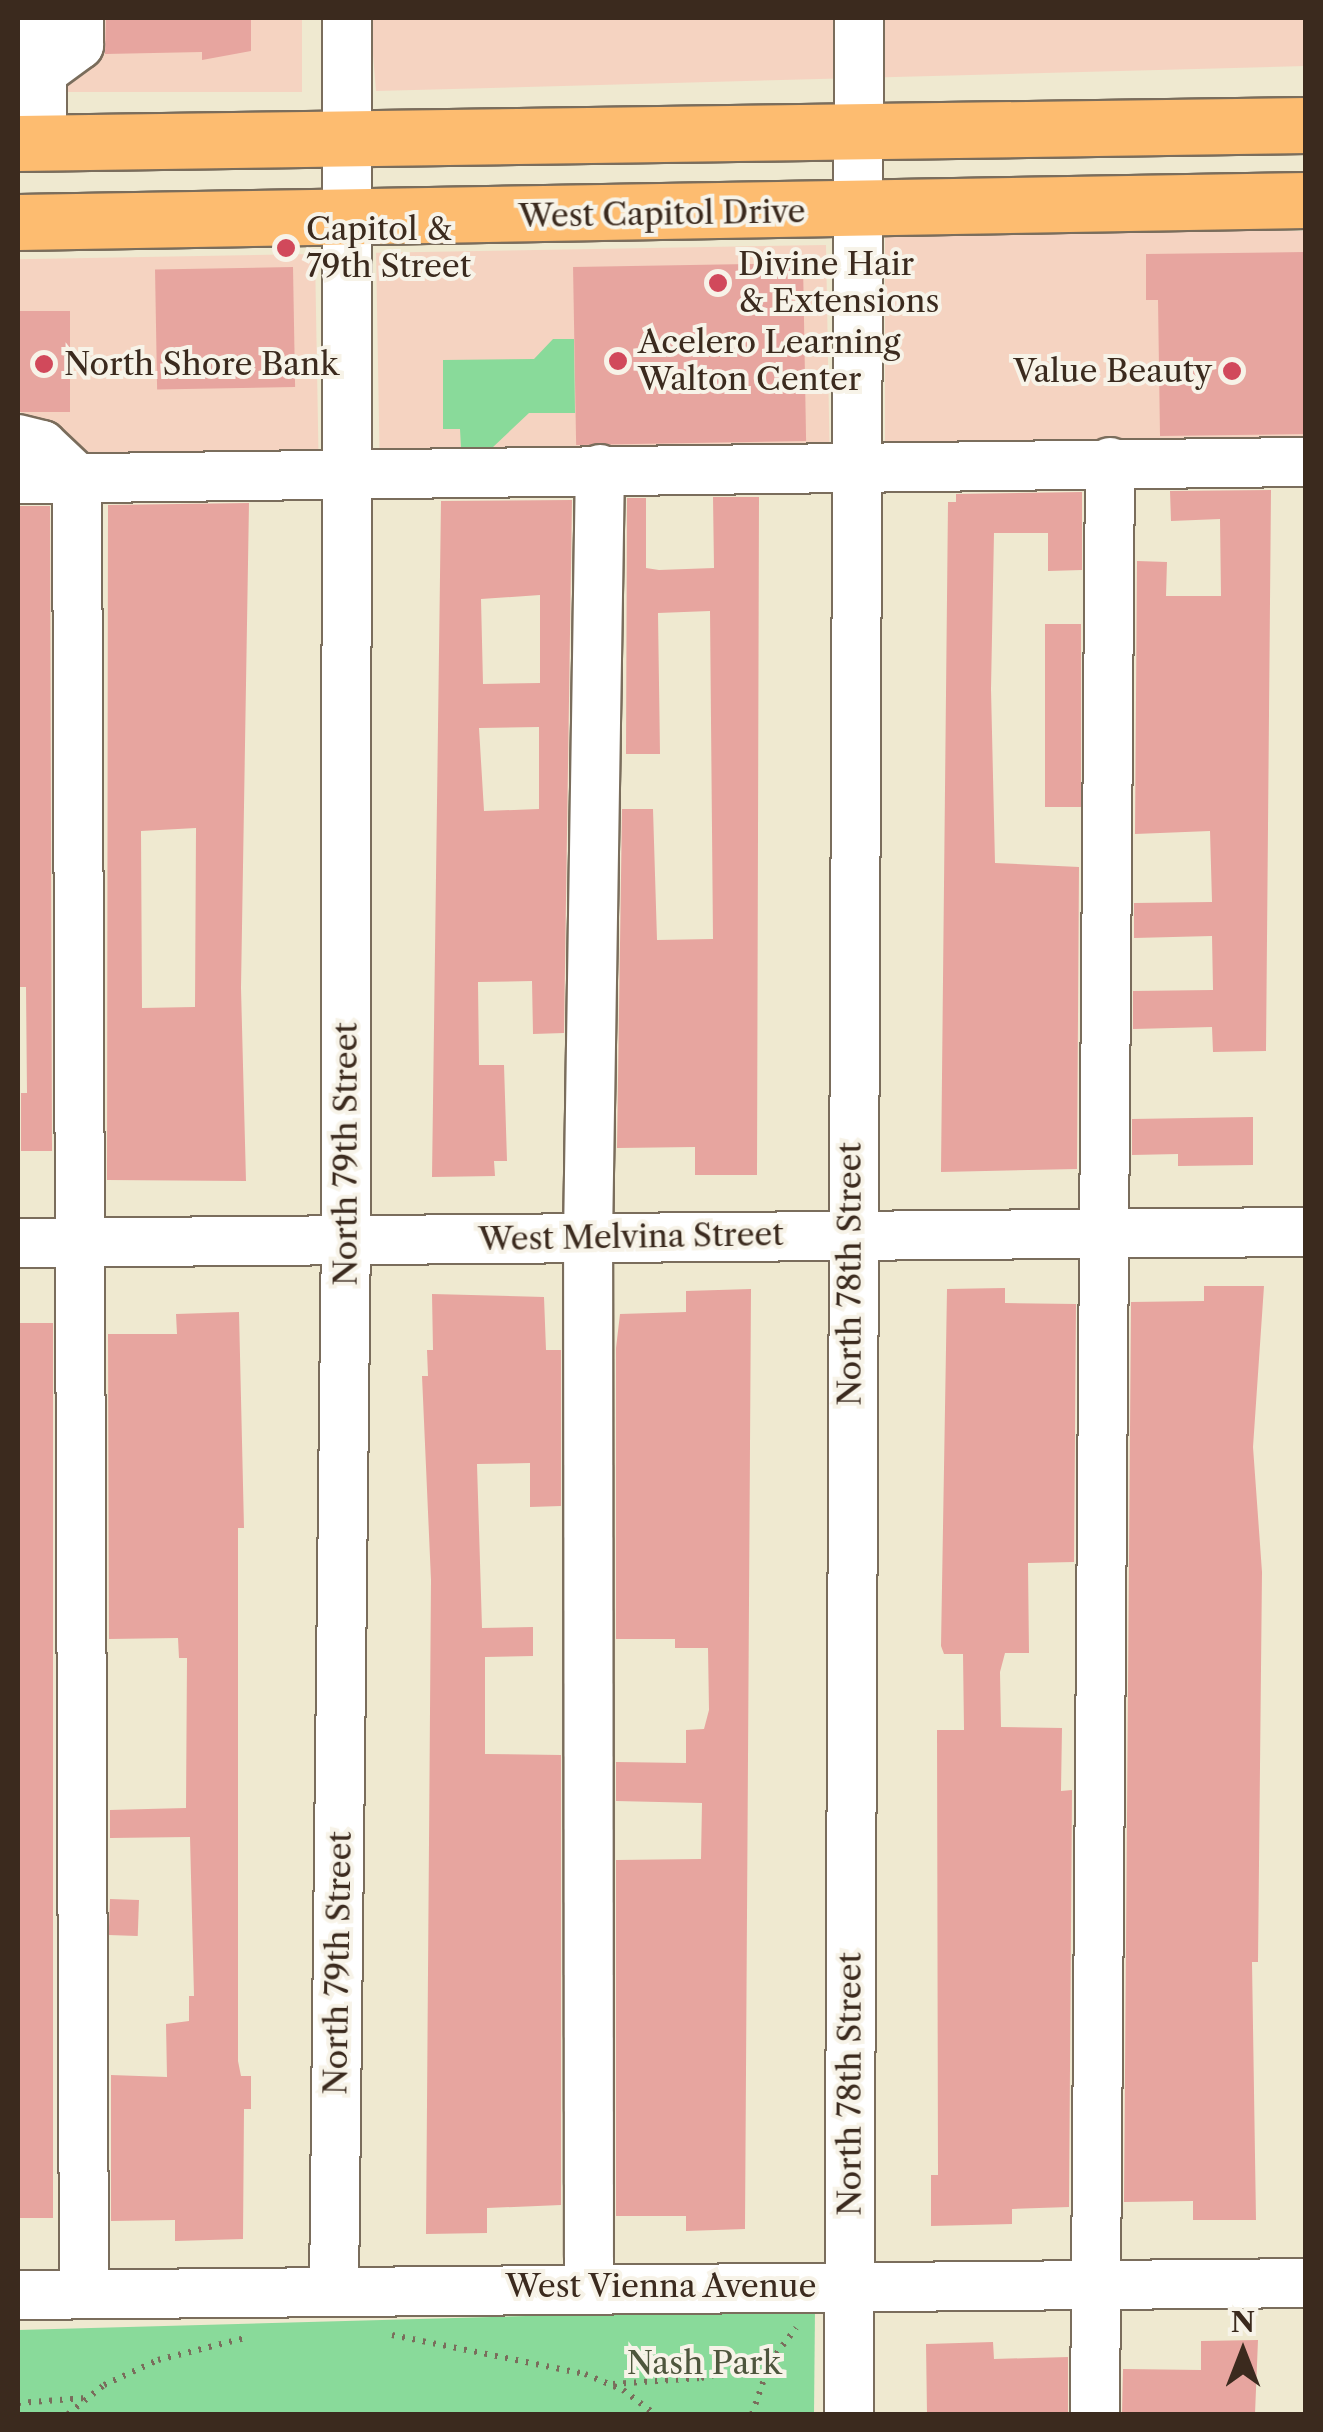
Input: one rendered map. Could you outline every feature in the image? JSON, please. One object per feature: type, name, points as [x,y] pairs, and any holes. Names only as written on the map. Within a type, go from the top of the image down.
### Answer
[{"type":"main road","points":[[30,143],[1306,124]]},
{"type":"main road","name":"West Capitol Drive","points":[[18,222],[858,212],[1306,200]]},
{"type":"street","points":[[30,143],[42,72],[42,18]]},
{"type":"street","points":[[42,72],[80,44],[80,18]]},
{"type":"street","name":"North 79th Street","points":[[334,2290],[346,1240],[347,18]]},
{"type":"street","name":"North 78th Street","points":[[850,2414],[849,1235],[852,464],[859,18]]},
{"type":"street","points":[[18,439],[42,445],[77,478],[84,2294]]},
{"type":"street","points":[[1096,2414],[1110,462]]},
{"type":"street","points":[[18,479],[852,464],[1306,462]]},
{"type":"street","points":[[589,2284],[588,1238],[600,468]]},
{"type":"street","name":"West Melvina Street","points":[[18,1243],[1306,1232]]},
{"type":"street","name":"West Vienna Avenue","points":[[18,2294],[589,2284],[1306,2282]]},
{"type":"path","points":[[752,2414],[770,2362],[801,2322]]},
{"type":"path","points":[[373,2334],[459,2347],[609,2384],[701,2378],[770,2362]]},
{"type":"path","points":[[68,2414],[158,2360],[253,2336]]},
{"type":"path","points":[[609,2384],[655,2414]]},
{"type":"path","points":[[18,2403],[89,2398]]},
{"type":"shaded area","points":[[18,18],[302,18],[302,92],[18,92]]},
{"type":"shaded area","points":[[370,18],[1305,18],[1305,66],[376,91]]},
{"type":"shaded area","points":[[885,231],[1305,231],[1305,445],[885,445]]},
{"type":"shaded area","points":[[826,245],[830,449],[380,457],[376,253]]},
{"type":"shaded area","points":[[315,254],[318,452],[22,457],[18,259]]},
{"type":"green space","points":[[553,339],[574,339],[575,413],[529,413],[492,448],[461,448],[460,429],[443,429],[443,360],[534,359]]},
{"type":"green space","name":"Nash Park","points":[[815,2308],[814,2414],[18,2414],[18,2330]]},
{"type":"building","points":[[106,18],[251,18],[251,51],[202,60],[202,52],[105,54]]},
{"type":"building","name":"Value Beauty","points":[[1306,252],[1306,434],[1160,436],[1158,300],[1146,300],[1146,254]]},
{"type":"building","points":[[803,263],[806,441],[576,445],[573,267]]},
{"type":"building","points":[[293,267],[295,387],[157,389],[155,269]]},
{"type":"building","name":"North Shore Bank","points":[[18,311],[70,311],[70,412],[18,412]]},
{"type":"building","points":[[1271,490],[1266,1051],[1213,1052],[1212,1027],[1133,1029],[1133,991],[1213,990],[1212,936],[1134,938],[1134,903],[1212,902],[1210,831],[1135,834],[1137,561],[1167,562],[1166,596],[1221,596],[1220,519],[1171,521],[1170,491]]},
{"type":"building","points":[[1082,492],[1082,570],[1048,571],[1048,533],[994,533],[991,689],[995,863],[1079,867],[1077,1169],[941,1172],[948,502],[956,502],[956,494]]},
{"type":"building","points":[[713,497],[759,497],[757,1175],[695,1175],[695,1147],[617,1148],[622,809],[653,809],[657,940],[713,939],[710,611],[658,613],[660,754],[626,754],[627,498],[646,498],[646,568],[659,570],[714,568]]},
{"type":"building","points":[[572,500],[564,1033],[533,1034],[532,981],[478,982],[479,1065],[504,1065],[507,1161],[494,1161],[495,1176],[432,1177],[441,501]],"holes":[[[540,595],[540,683],[483,684],[481,599]],[[539,727],[539,809],[484,811],[479,728]]]},
{"type":"building","points":[[249,503],[241,988],[246,1181],[107,1180],[108,505]],"holes":[[[196,828],[195,1007],[142,1008],[141,831]]]},
{"type":"building","points":[[18,506],[50,506],[52,1151],[21,1151],[21,1093],[27,1093],[26,987],[18,987]]},
{"type":"building","points":[[1045,624],[1081,624],[1081,807],[1045,807]]},
{"type":"building","points":[[1253,1117],[1253,1165],[1178,1166],[1178,1154],[1132,1155],[1132,1119]]},
{"type":"building","points":[[1204,1286],[1264,1286],[1253,1447],[1262,1572],[1258,1962],[1252,1962],[1256,2220],[1193,2220],[1193,2201],[1124,2202],[1131,1302],[1204,1301]]},
{"type":"building","points":[[1005,1288],[1005,1303],[1076,1304],[1074,1562],[1028,1563],[1029,1653],[1005,1653],[1000,1672],[1001,1727],[1062,1728],[1061,1791],[1072,1790],[1069,2207],[1012,2209],[1012,2224],[931,2226],[931,2175],[938,2175],[937,1730],[964,1730],[963,1654],[944,1654],[941,1646],[947,1289]]},
{"type":"building","points":[[751,1289],[745,2229],[686,2231],[686,2216],[616,2216],[616,1860],[701,1859],[702,1803],[616,1801],[616,1762],[686,1763],[686,1730],[704,1729],[709,1710],[708,1648],[675,1648],[675,1639],[616,1639],[616,1348],[620,1314],[686,1312],[686,1291]]},
{"type":"building","points":[[432,1294],[544,1297],[546,1350],[561,1350],[561,1506],[530,1507],[530,1463],[477,1464],[482,1628],[533,1627],[533,1656],[485,1657],[485,1754],[561,1755],[561,2205],[487,2208],[487,2233],[426,2234],[431,1580],[422,1376],[428,1376],[427,1350],[433,1350]]},
{"type":"building","points":[[239,1312],[244,1528],[238,1528],[238,2061],[241,2076],[251,2076],[251,2109],[244,2109],[243,2239],[175,2241],[175,2220],[111,2221],[111,2075],[167,2077],[166,2024],[189,2021],[189,1996],[194,1996],[190,1837],[110,1838],[110,1810],[186,1808],[187,1658],[179,1658],[178,1638],[109,1639],[108,1334],[177,1334],[176,1314]]},
{"type":"building","points":[[20,1323],[53,1323],[53,2218],[20,2218]]},
{"type":"building","points":[[110,1899],[139,1900],[138,1936],[109,1935]]},
{"type":"building","points":[[1258,2340],[1255,2414],[1122,2414],[1123,2369],[1201,2370],[1201,2341]]},
{"type":"building","points":[[993,2342],[994,2359],[1068,2357],[1068,2414],[927,2414],[926,2344]]},
{"type":"place","name":"Capitol & 79th Street","points":[[286,248]]},
{"type":"place","name":"Divine Hair & Extensions","points":[[718,283]]},
{"type":"place","name":"Acelero Learning Walton Center","points":[[618,361]]},
{"type":"place","name":"North Shore Bank","points":[[44,364]]},
{"type":"place","name":"Value Beauty","points":[[1232,371]]}]
